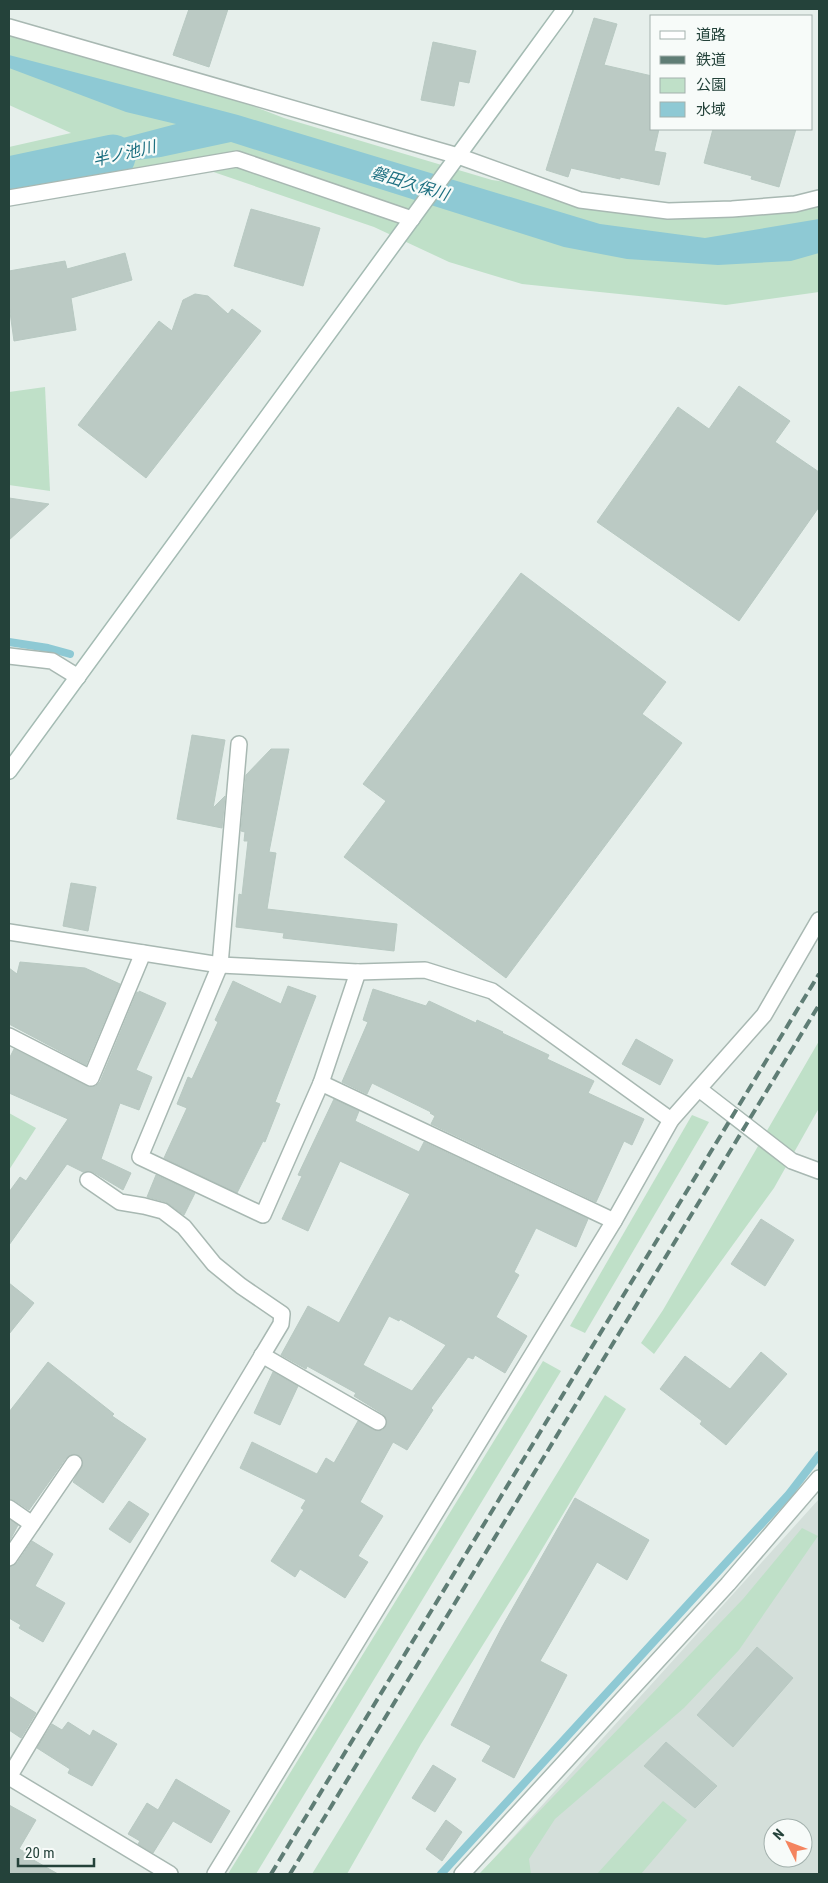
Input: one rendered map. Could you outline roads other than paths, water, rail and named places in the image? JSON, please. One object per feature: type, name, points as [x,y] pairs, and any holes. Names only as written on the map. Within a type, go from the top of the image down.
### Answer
[{"type":"street","points":[[9,771],[565,9]]},
{"type":"street","points":[[9,26],[456,159],[580,200],[668,211],[732,209],[795,204],[819,198]]},
{"type":"street","points":[[9,198],[237,159],[414,216]]},
{"type":"street","points":[[9,656],[52,661],[78,676]]},
{"type":"street","points":[[239,744],[220,964],[140,1157],[263,1215],[321,1084],[358,972]]},
{"type":"street","points":[[215,1874],[614,1221],[671,1120],[764,1015],[819,920]]},
{"type":"street","points":[[9,932],[220,964],[358,972],[425,970],[492,991],[671,1120]]},
{"type":"street","points":[[9,1036],[91,1078],[143,953]]},
{"type":"street","points":[[321,1084],[614,1221]]},
{"type":"street","points":[[699,1089],[792,1161],[819,1171]]},
{"type":"street","points":[[88,1180],[120,1202],[163,1211],[184,1227],[214,1264],[241,1286],[282,1314],[281,1324],[9,1777],[170,1874]]},
{"type":"street","points":[[262,1355],[378,1422]]},
{"type":"street","points":[[9,1558],[74,1463]]},
{"type":"street","points":[[462,1874],[728,1584],[819,1478]]},
{"type":"street","points":[[9,1508],[32,1524]]},
{"type":"water","name":"磐田久保川","points":[[9,55],[238,115],[600,224],[705,238],[819,219],[819,253],[791,261],[718,265],[627,259],[564,247],[231,142],[161,157],[9,176],[9,168],[176,124],[126,112],[9,68]]},
{"type":"waterway","name":"半ノ池川","points":[[9,179],[113,157]]},
{"type":"waterway","points":[[9,642],[48,648],[70,654]]},
{"type":"waterway","points":[[441,1874],[789,1494],[819,1455]]},
{"type":"railway","points":[[271,1874],[819,974]]},
{"type":"railway","points":[[290,1874],[819,1005]]}]
